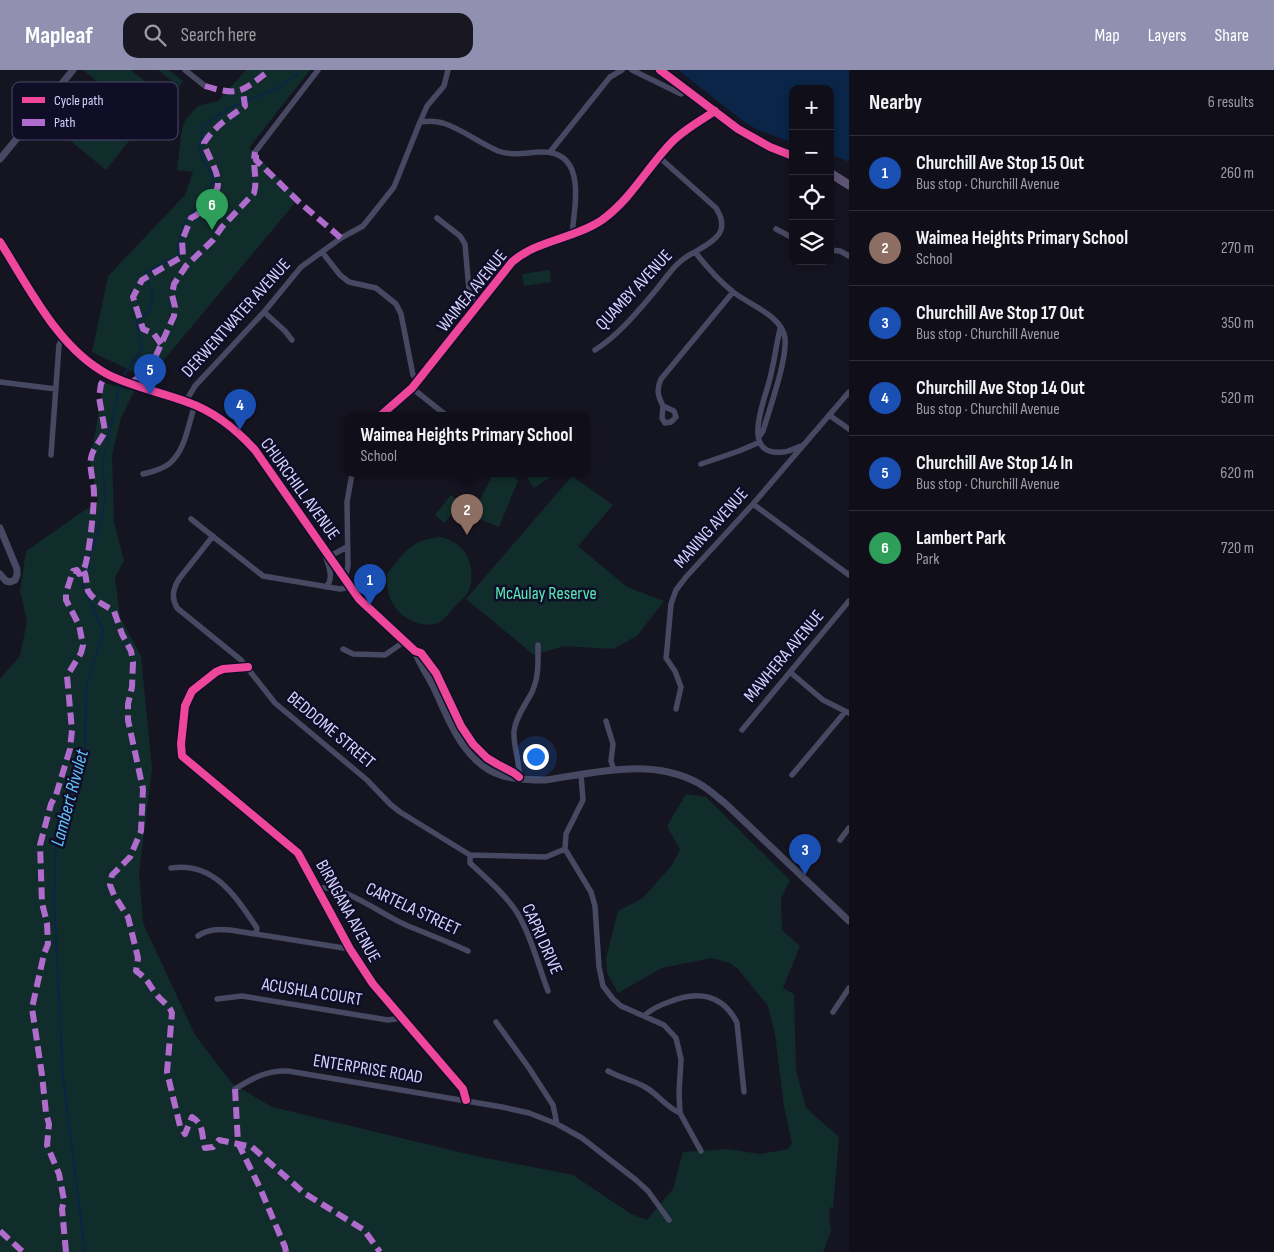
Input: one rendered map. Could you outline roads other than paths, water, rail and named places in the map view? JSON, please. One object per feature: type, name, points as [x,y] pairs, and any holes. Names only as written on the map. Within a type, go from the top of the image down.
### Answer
[{"type":"main road","points":[[660,70],[738,129],[770,147],[789,154]]},
{"type":"main road","points":[[833,175],[849,185]]},
{"type":"street","points":[[64,82],[74,70]]},
{"type":"street","points":[[185,70],[205,86]]},
{"type":"street","points":[[255,152],[318,70]]},
{"type":"street","name":"DERWENTWATER AVENUE","points":[[186,402],[188,395],[195,386],[264,312],[301,266],[341,238],[363,226],[394,187],[427,106],[444,86],[448,70]]},
{"type":"street","points":[[550,152],[610,77],[620,70]]},
{"type":"street","points":[[632,70],[681,94],[687,90]]},
{"type":"street","name":"WAIMEA AVENUE","points":[[385,412],[412,388],[512,262],[523,253],[600,221],[624,202],[671,142],[714,111]]},
{"type":"street","points":[[420,122],[442,122],[508,154],[550,152],[558,154],[568,162],[574,173],[576,183],[572,234]]},
{"type":"street","points":[[0,159],[16,140]]},
{"type":"street","name":"QUAMBY AVENUE","points":[[595,350],[609,342],[682,259],[714,241],[719,236],[722,228],[720,215],[716,208],[659,157]]},
{"type":"street","points":[[437,218],[458,234],[465,244],[469,290],[480,304]]},
{"type":"street","points":[[776,229],[789,236]]},
{"type":"street","name":"CHURCHILL AVENUE","points":[[0,242],[51,322],[62,336],[95,366],[115,377],[195,405],[237,431],[255,450],[350,587],[362,602],[415,651],[418,661],[428,676],[454,732],[467,751],[479,762],[501,776],[512,778],[545,780],[614,770],[648,769],[673,773],[697,782],[744,820],[849,921]]},
{"type":"street","points":[[834,250],[840,251],[849,256]]},
{"type":"street","points":[[322,252],[340,275],[349,282],[376,288],[396,304],[401,314],[414,375],[418,380]]},
{"type":"street","points":[[695,252],[733,292],[773,318],[785,340],[780,373],[759,439],[739,451],[701,464]]},
{"type":"street","points":[[663,406],[658,395],[658,386],[661,379],[733,292]]},
{"type":"street","points":[[264,312],[292,340]]},
{"type":"street","points":[[51,455],[59,345],[62,336]]},
{"type":"street","points":[[0,382],[56,389]]},
{"type":"street","points":[[412,388],[442,412]]},
{"type":"street","name":"MANING AVENUE","points":[[676,709],[681,687],[675,671],[666,658],[671,604],[676,590],[849,392]]},
{"type":"street","points":[[143,474],[165,466],[173,459],[185,439],[195,405]]},
{"type":"street","points":[[829,415],[849,429]]},
{"type":"street","points":[[759,439],[763,448],[771,452],[783,452],[803,445]]},
{"type":"street","points":[[344,578],[348,566],[347,502],[351,477]]},
{"type":"street","points":[[753,504],[849,574]]},
{"type":"street","points":[[191,519],[263,576],[340,589],[350,587]]},
{"type":"street","points":[[0,528],[17,572],[15,580],[10,582],[6,581],[0,574]]},
{"type":"street","name":"BEDDOME STREET","points":[[213,536],[174,586],[173,601],[177,608],[241,660],[275,703],[367,780],[390,804],[470,855]]},
{"type":"street","points":[[330,556],[347,547]]},
{"type":"street","points":[[324,548],[325,561],[331,575],[326,587]]},
{"type":"street","name":"MAWHERA AVENUE","points":[[742,730],[849,601]]},
{"type":"street","points":[[343,649],[353,654],[385,655],[405,641]]},
{"type":"street","points":[[519,777],[514,731],[520,714],[533,690],[538,674],[538,645]]},
{"type":"street","name":"BIRNGANA AVENUE","points":[[248,667],[223,669],[216,672],[192,691],[185,706],[181,744],[182,756],[292,847],[318,888],[350,949],[374,984],[463,1088],[466,1100]]},
{"type":"street","points":[[790,672],[823,700],[847,712],[792,775]]},
{"type":"street","points":[[606,721],[613,744],[611,761],[614,770]]},
{"type":"street","points":[[581,775],[583,800],[572,818],[566,834],[565,849],[591,892],[595,906],[599,967],[603,986],[613,1000],[621,1006],[646,1015],[664,1025],[679,1044],[681,1058],[680,1113],[702,1151]]},
{"type":"street","points":[[840,840],[849,828]]},
{"type":"street","points":[[470,855],[546,857],[565,849]]},
{"type":"street","name":"CAPRI DRIVE","points":[[470,855],[470,863],[506,898],[516,912],[525,930],[548,991]]},
{"type":"street","points":[[171,868],[188,866],[211,875],[234,894],[257,928],[256,934]]},
{"type":"street","name":"CARTELA STREET","points":[[318,888],[328,886],[361,901],[405,925],[468,951]]},
{"type":"street","points":[[198,936],[203,932],[219,929],[350,949]]},
{"type":"street","points":[[833,1012],[849,988]]},
{"type":"street","points":[[646,1015],[653,1008],[691,994],[712,998],[722,1004],[737,1023],[744,1092]]},
{"type":"street","name":"ACUSHLA COURT","points":[[217,999],[242,996],[388,1020],[402,1018]]},
{"type":"street","points":[[496,1022],[553,1105],[557,1124]]},
{"type":"street","name":"ENTERPRISE ROAD","points":[[235,1089],[258,1075],[269,1072],[288,1071],[466,1100],[529,1113],[557,1124],[582,1138],[648,1191],[669,1220]]},
{"type":"street","points":[[608,1071],[647,1088],[672,1109],[680,1113]]},
{"type":"water","points":[[678,70],[849,70],[849,162],[834,156],[834,85],[789,85],[789,141],[756,129]]},
{"type":"waterway","name":"Lambert Rivulet","points":[[121,379],[142,348],[136,322],[149,311],[153,295],[145,273],[178,256],[179,242],[185,223],[203,199],[214,179],[199,152],[203,126],[229,108],[276,89],[296,75],[297,70]]},
{"type":"waterway","name":"Lambert Rivulet","points":[[85,1252],[63,1078],[54,900],[56,844],[85,749],[86,687],[103,631],[83,585],[105,501],[103,463],[120,383]]},
{"type":"place","name":"Lambert Park","points":[[212,230]]},
{"type":"place","name":"Churchill Ave Stop 14 In","points":[[150,395]]},
{"type":"place","name":"Churchill Ave Stop 14 Out","points":[[240,430]]},
{"type":"place","name":"Waimea Heights Primary School","points":[[467,535]]},
{"type":"place","name":"Churchill Ave Stop 15 Out","points":[[370,605]]},
{"type":"place","name":"Churchill Ave Stop 17 Out","points":[[805,875]]},
{"type":"park label","name":"McAulay Reserve","points":[[546,593]]}]
